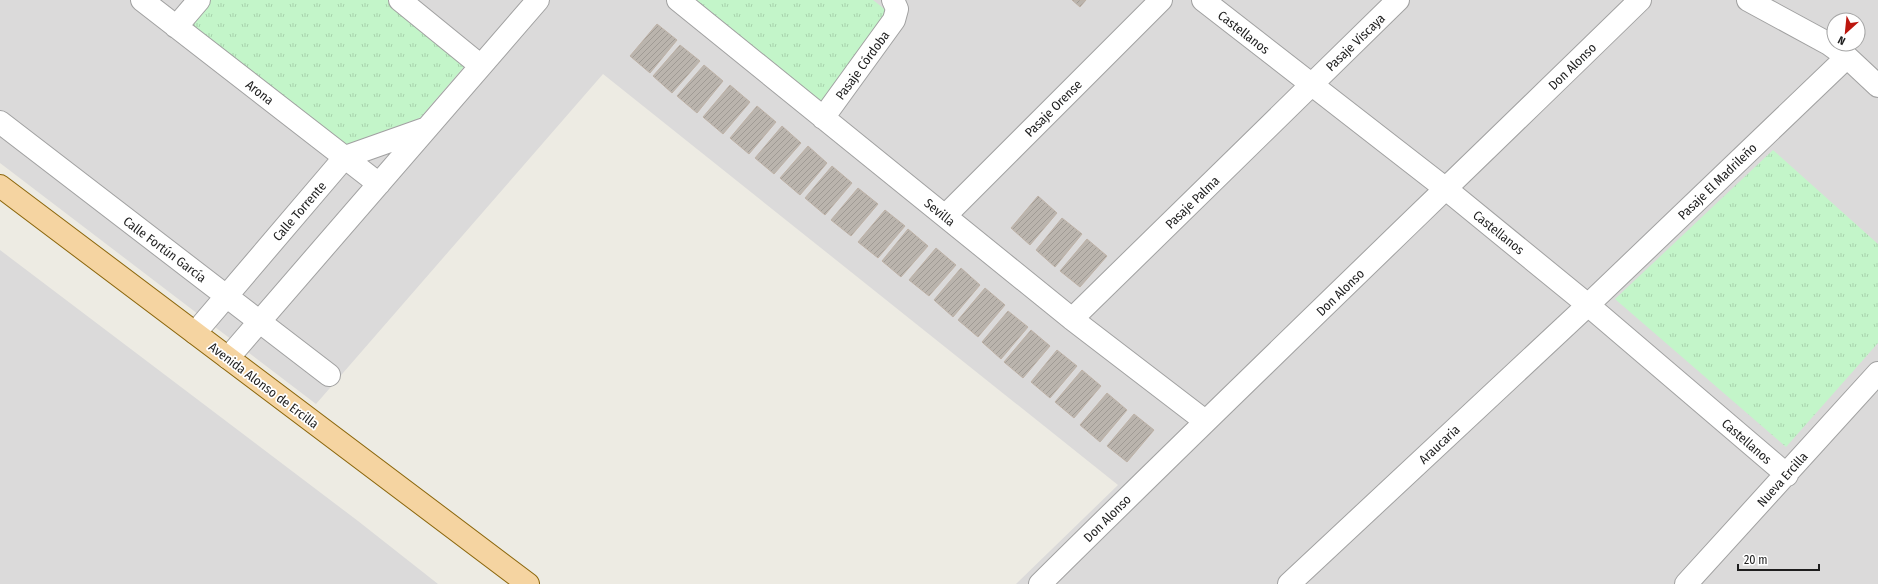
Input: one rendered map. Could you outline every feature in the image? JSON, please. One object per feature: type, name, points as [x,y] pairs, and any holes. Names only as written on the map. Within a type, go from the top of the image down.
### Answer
[{"type":"main road","name":"Avenida Alonso de Ercilla","points":[[0,186],[528,584]]},
{"type":"street","name":"Arona","points":[[142,0],[379,184]]},
{"type":"street","points":[[176,27],[199,0]]},
{"type":"street","points":[[400,0],[481,66]]},
{"type":"street","name":"Calle Torrente","points":[[228,358],[538,0]]},
{"type":"street","name":"Sevilla","points":[[678,0],[1072,319],[1205,421]]},
{"type":"street","name":"Pasaje Orense","points":[[945,216],[1162,0]]},
{"type":"street","name":"Castellanos","points":[[1203,0],[1446,189],[1588,305],[1787,475]]},
{"type":"street","name":"Pasaje Viscaya","points":[[1312,84],[1398,0]]},
{"type":"street","name":"Don Alonso","points":[[1040,584],[1205,421],[1640,0]]},
{"type":"street","points":[[1748,0],[1829,44],[1878,86]]},
{"type":"street","name":"Pasaje Córdoba","points":[[823,118],[894,20],[895,4]]},
{"type":"street","name":"Pasaje El Madrileño","points":[[1588,305],[1846,57]]},
{"type":"street","name":"Pasaje Palma","points":[[1072,319],[1312,84]]},
{"type":"street","name":"Calle Fortún García","points":[[0,122],[329,375]]},
{"type":"street","name":"Calle Torrente","points":[[195,333],[345,157],[428,127]]},
{"type":"street","name":"Araucaria","points":[[1297,581],[1588,305]]},
{"type":"street","name":"Nueva Ercilla","points":[[1686,584],[1787,475],[1878,373]]},
{"type":"shaded area","points":[[0,0],[1878,0],[1878,584],[1016,584],[1118,485],[603,74],[316,404],[0,163]]},
{"type":"shaded area","points":[[0,250],[358,521],[438,584],[0,584]]},
{"type":"green space","points":[[204,0],[393,0],[469,61],[420,118],[342,146],[184,24]]},
{"type":"green space","points":[[693,0],[873,0],[887,11],[824,105]]},
{"type":"green space","points":[[1773,150],[1878,244],[1878,343],[1786,447],[1615,299]]},
{"type":"building","points":[[1072,0],[1086,0],[1080,7]]},
{"type":"building","points":[[657,24],[677,40],[650,73],[630,56]]},
{"type":"building","points":[[680,45],[700,61],[672,93],[653,76]]},
{"type":"building","points":[[704,65],[723,81],[697,113],[677,96]]},
{"type":"building","points":[[730,85],[750,102],[723,134],[703,117]]},
{"type":"building","points":[[757,106],[776,122],[749,154],[730,138]]},
{"type":"building","points":[[782,126],[801,143],[774,174],[755,158]]},
{"type":"building","points":[[808,146],[827,163],[800,195],[780,178]]},
{"type":"building","points":[[832,166],[852,183],[825,215],[805,198]]},
{"type":"building","points":[[858,188],[878,204],[851,236],[831,220]]},
{"type":"building","points":[[1038,196],[1057,213],[1030,245],[1011,228]]},
{"type":"building","points":[[885,210],[905,226],[878,258],[858,242]]},
{"type":"building","points":[[1062,218],[1082,234],[1055,267],[1036,250]]},
{"type":"building","points":[[908,229],[928,246],[901,277],[882,261]]},
{"type":"building","points":[[1087,239],[1107,256],[1080,287],[1060,271]]},
{"type":"building","points":[[936,248],[956,265],[929,296],[909,280]]},
{"type":"building","points":[[961,268],[980,285],[953,317],[934,300]]},
{"type":"building","points":[[985,288],[1005,305],[978,337],[958,320]]},
{"type":"building","points":[[1008,311],[1028,327],[1001,359],[982,342]]},
{"type":"building","points":[[1031,330],[1050,346],[1023,378],[1004,362]]},
{"type":"building","points":[[1057,350],[1077,366],[1050,398],[1031,382]]},
{"type":"building","points":[[1082,370],[1101,386],[1074,418],[1055,402]]},
{"type":"building","points":[[1107,393],[1127,410],[1100,442],[1080,425]]},
{"type":"building","points":[[1134,414],[1154,430],[1127,462],[1107,446]]}]
